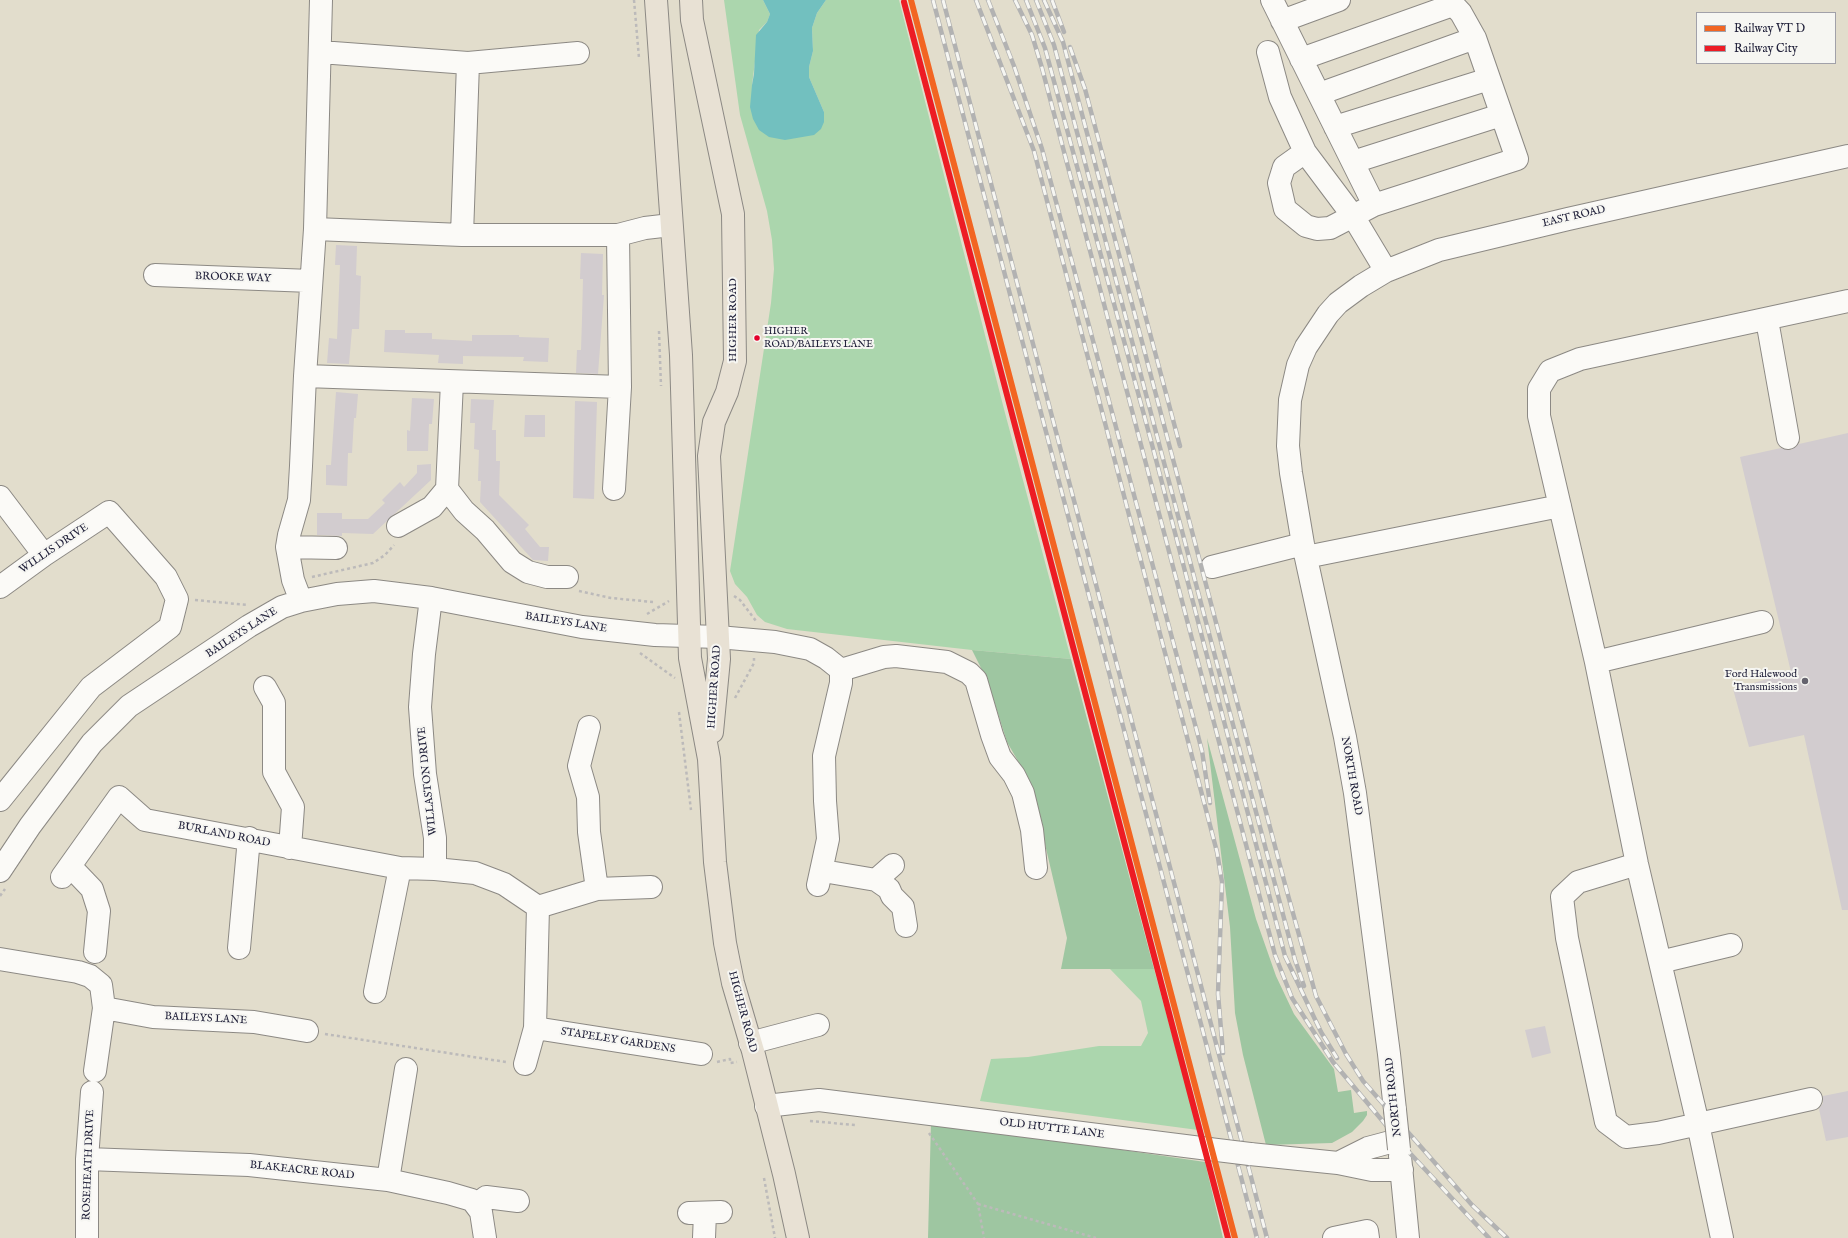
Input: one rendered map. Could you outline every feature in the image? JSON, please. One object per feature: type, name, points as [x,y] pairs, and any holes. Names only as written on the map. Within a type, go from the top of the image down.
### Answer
[{"type":"highway","name":"HIGHER ROAD","points":[[656,0],[681,355],[690,658],[709,759],[715,862],[725,943],[733,983],[750,1043],[798,1238]]},
{"type":"highway","name":"HIGHER ROAD","points":[[691,0],[692,20],[733,214],[735,362],[727,392],[714,422],[709,456],[719,659],[709,759]]},
{"type":"street","points":[[301,600],[293,580],[288,547],[289,536],[299,500],[305,376],[315,229],[321,0]]},
{"type":"street","points":[[1272,0],[1374,205]]},
{"type":"street","points":[[1282,21],[1339,0]]},
{"type":"street","points":[[1301,59],[1451,2],[1461,13],[1475,38],[1516,160],[1374,205],[1330,228],[1317,229],[1306,226],[1285,209],[1279,183],[1284,167],[1305,152]]},
{"type":"street","points":[[1319,94],[1475,38]]},
{"type":"street","points":[[320,52],[468,63],[578,53]]},
{"type":"street","points":[[1268,52],[1280,96],[1305,152],[1354,216],[1386,271]]},
{"type":"street","points":[[462,235],[468,63]]},
{"type":"street","points":[[1336,127],[1489,79]]},
{"type":"street","points":[[1353,162],[1501,115]]},
{"type":"street","name":"EAST ROAD","points":[[1320,324],[1338,303],[1361,286],[1386,271],[1439,250],[1477,240],[1848,156]]},
{"type":"street","points":[[315,229],[462,235],[618,235],[645,228],[671,225]]},
{"type":"street","points":[[614,489],[620,387],[618,235]]},
{"type":"street","name":"BROOKE WAY","points":[[155,275],[311,281]]},
{"type":"street","points":[[1722,1238],[1698,1124],[1637,864],[1596,662],[1539,416],[1539,389],[1550,371],[1580,359],[1767,320],[1848,301]]},
{"type":"street","points":[[1767,320],[1788,438]]},
{"type":"street","name":"NORTH ROAD","points":[[1320,324],[1306,347],[1298,365],[1293,383],[1290,406],[1289,452],[1295,501],[1355,793],[1390,1054],[1397,1143],[1402,1170],[1408,1238]]},
{"type":"street","points":[[305,376],[620,387]]},
{"type":"street","points":[[397,534],[432,507],[447,489],[452,382]]},
{"type":"street","points":[[447,489],[464,511],[485,530],[512,562],[528,572],[572,584]]},
{"type":"street","points":[[0,497],[44,555]]},
{"type":"street","points":[[1212,567],[1560,506]]},
{"type":"street","name":"WILLIS DRIVE","points":[[0,587],[44,555],[109,512],[166,577],[177,599]]},
{"type":"street","points":[[288,547],[336,548]]},
{"type":"street","name":"BAILEYS LANE","points":[[0,871],[30,826],[92,743],[129,706],[249,626],[282,607],[301,600],[337,594],[374,591],[431,598],[582,627],[655,635],[718,637],[775,642],[810,649],[841,670]]},
{"type":"street","name":"WILLASTON DRIVE","points":[[431,598],[420,707],[425,774],[435,838],[435,869]]},
{"type":"street","points":[[0,800],[91,687],[170,627],[177,599]]},
{"type":"street","points":[[1596,662],[1762,622]]},
{"type":"street","points":[[906,926],[903,907],[892,896],[889,889],[876,880],[820,878],[828,839],[824,756],[841,683],[841,670],[884,657],[896,656],[947,662],[969,673],[976,680],[1000,757],[1014,775],[1023,792],[1032,830],[1036,868]]},
{"type":"street","points":[[265,687],[274,703],[274,772],[294,807],[290,848]]},
{"type":"street","points":[[589,727],[579,766],[588,797],[590,832],[597,889]]},
{"type":"street","name":"BURLAND ROAD","points":[[95,952],[99,911],[92,889],[66,872],[119,797],[146,820],[249,838],[290,848],[400,868],[435,869],[475,873],[504,884],[538,906]]},
{"type":"street","points":[[239,948],[249,838]]},
{"type":"street","points":[[1637,864],[1578,882],[1562,897],[1567,938],[1606,1122],[1626,1137],[1658,1133],[1811,1099]]},
{"type":"street","points":[[876,880],[893,865]]},
{"type":"street","points":[[375,992],[400,868]]},
{"type":"street","points":[[525,1064],[535,1028],[538,906],[597,889],[651,887]]},
{"type":"street","points":[[1660,962],[1731,945]]},
{"type":"street","points":[[0,959],[78,972],[90,976],[101,985],[104,1008]]},
{"type":"street","name":"BAILEYS LANE","points":[[104,1008],[153,1017],[254,1022],[307,1031]]},
{"type":"street","name":"ROSEHEATH DRIVE","points":[[87,1238],[88,1159],[94,1081],[104,1008]]},
{"type":"street","points":[[750,1043],[818,1025]]},
{"type":"street","name":"STAPELEY GARDENS","points":[[535,1028],[701,1054]]},
{"type":"street","points":[[388,1180],[406,1069]]},
{"type":"street","name":"OLD HUTTE LANE","points":[[766,1106],[819,1100],[1250,1154],[1338,1162],[1372,1170],[1402,1170]]},
{"type":"street","points":[[1338,1162],[1368,1148],[1397,1143]]},
{"type":"street","name":"BLAKEACRE ROAD","points":[[88,1159],[249,1165],[388,1180],[448,1192],[465,1197],[476,1205]]},
{"type":"street","points":[[485,1238],[481,1212],[476,1205],[486,1197],[518,1201]]},
{"type":"street","points":[[704,1238],[705,1213]]},
{"type":"street","points":[[1334,1238],[1367,1231],[1368,1238]]},
{"type":"path","points":[[305,578],[374,563],[385,555],[397,534]]},
{"type":"path","points":[[572,584],[611,598],[653,602]]},
{"type":"path","points":[[733,595],[740,600],[755,620]]},
{"type":"path","points":[[177,599],[252,605]]},
{"type":"path","points":[[639,652],[675,678]]},
{"type":"path","points":[[307,1031],[525,1064]]},
{"type":"path","points":[[735,1058],[730,1061],[736,1062]]},
{"type":"path","points":[[807,1121],[860,1126]]},
{"type":"path","points":[[921,1131],[929,1132],[978,1204],[984,1238]]},
{"type":"path","points":[[978,1204],[1096,1238]]},
{"type":"green space","points":[[724,0],[763,0],[770,14],[767,22],[759,30],[752,85],[824,112],[809,77],[809,67],[813,51],[812,28],[817,13],[826,0],[899,0],[1005,413],[1071,659],[972,650],[787,629],[765,622],[757,615],[747,597],[735,584],[730,571],[771,303],[774,269],[772,240],[767,211],[740,115]]},
{"type":"green space","points":[[972,650],[1071,659],[1154,969],[1061,969],[1067,938],[1033,793],[1026,775],[1007,742],[988,682]]},
{"type":"green space","points":[[1207,738],[1256,919],[1276,976],[1294,1014],[1334,1069],[1338,1092],[1351,1090],[1354,1113],[1367,1111],[1367,1115],[1363,1121],[1352,1132],[1332,1143],[1266,1145],[1243,1055],[1235,1013],[1230,927]]},
{"type":"green space","points":[[1110,969],[1154,969],[1198,1130],[980,1101],[991,1059],[1028,1057],[1099,1046],[1141,1046],[1148,1033],[1141,1001]]},
{"type":"green space","points":[[931,1122],[1205,1162],[1223,1238],[928,1238]]},
{"type":"water","points":[[763,0],[826,0],[817,13],[812,28],[813,51],[809,67],[809,77],[824,112],[824,122],[821,129],[814,135],[785,140],[769,137],[759,130],[753,119],[750,107],[754,74],[756,35],[767,22],[770,14]]},
{"type":"building","points":[[336,245],[357,246],[356,275],[361,276],[359,329],[352,329],[349,364],[327,363],[329,338],[337,339],[340,265],[335,265]]},
{"type":"building","points":[[581,253],[603,254],[602,295],[604,295],[598,374],[576,373],[577,350],[581,350],[583,279],[580,279]]},
{"type":"building","points":[[385,330],[405,330],[405,333],[432,333],[432,339],[472,341],[472,335],[519,335],[519,337],[549,338],[548,362],[523,361],[524,357],[463,356],[463,364],[438,363],[439,355],[384,352]]},
{"type":"building","points":[[336,392],[358,394],[356,418],[354,418],[352,453],[348,453],[347,486],[326,485],[326,465],[331,465]]},
{"type":"building","points":[[412,398],[434,399],[432,424],[429,424],[428,451],[407,451],[407,430],[410,431]]},
{"type":"building","points":[[471,399],[494,400],[492,430],[496,430],[496,461],[500,461],[499,495],[529,525],[525,529],[540,547],[549,547],[548,561],[533,560],[480,502],[481,481],[478,481],[479,450],[474,449],[475,423],[470,423]]},
{"type":"building","points":[[575,401],[597,402],[594,499],[573,498]]},
{"type":"building","points":[[525,415],[545,415],[545,437],[524,437]]},
{"type":"building","name":"Ford Halewood Transmissions","points":[[1848,433],[1848,910],[1842,910],[1804,735],[1749,747],[1733,689],[1791,672],[1740,457],[1781,448],[1791,450],[1799,444]]},
{"type":"building","points":[[431,464],[431,480],[373,534],[342,533],[342,536],[317,535],[317,513],[342,513],[342,519],[368,519],[385,503],[382,500],[400,482],[404,487],[417,473],[417,465]]},
{"type":"building","points":[[1545,1026],[1551,1053],[1532,1058],[1525,1030]]},
{"type":"building","points":[[1848,1091],[1848,1137],[1826,1141],[1819,1109],[1823,1103],[1823,1096]]},
{"type":"railway","points":[[933,0],[1257,1238]]},
{"type":"railway","points":[[943,0],[1267,1238]]},
{"type":"railway","points":[[976,0],[1034,151],[1217,852],[1222,882],[1218,994],[1223,1053]]},
{"type":"railway","points":[[988,0],[1014,66],[1042,149],[1202,751],[1210,803]]},
{"type":"railway","points":[[1015,0],[1032,35],[1042,68],[1275,955],[1292,998],[1333,1062],[1407,1150],[1489,1238]]},
{"type":"railway","points":[[1026,0],[1045,48],[1154,452],[1285,956],[1321,1032],[1337,1058]]},
{"type":"railway","points":[[1036,0],[1054,45],[1295,960],[1304,986]]},
{"type":"railway","points":[[1044,0],[1063,42],[1286,888],[1316,996],[1346,1054],[1363,1081],[1472,1205],[1507,1238]]},
{"type":"railway","points":[[1052,0],[1064,32]]},
{"type":"railway","points":[[1070,47],[1085,89],[1180,446]]},
{"type":"transit line","points":[[911,0],[1235,1238]]},
{"type":"rail line","name":"City","points":[[904,2],[1228,1238]]},
{"type":"place","name":"HIGHER ROAD/BAILEYS LANE","points":[[757,338]]},
{"type":"place","name":"Ford Halewood Transmissions","points":[[1805,681]]}]
